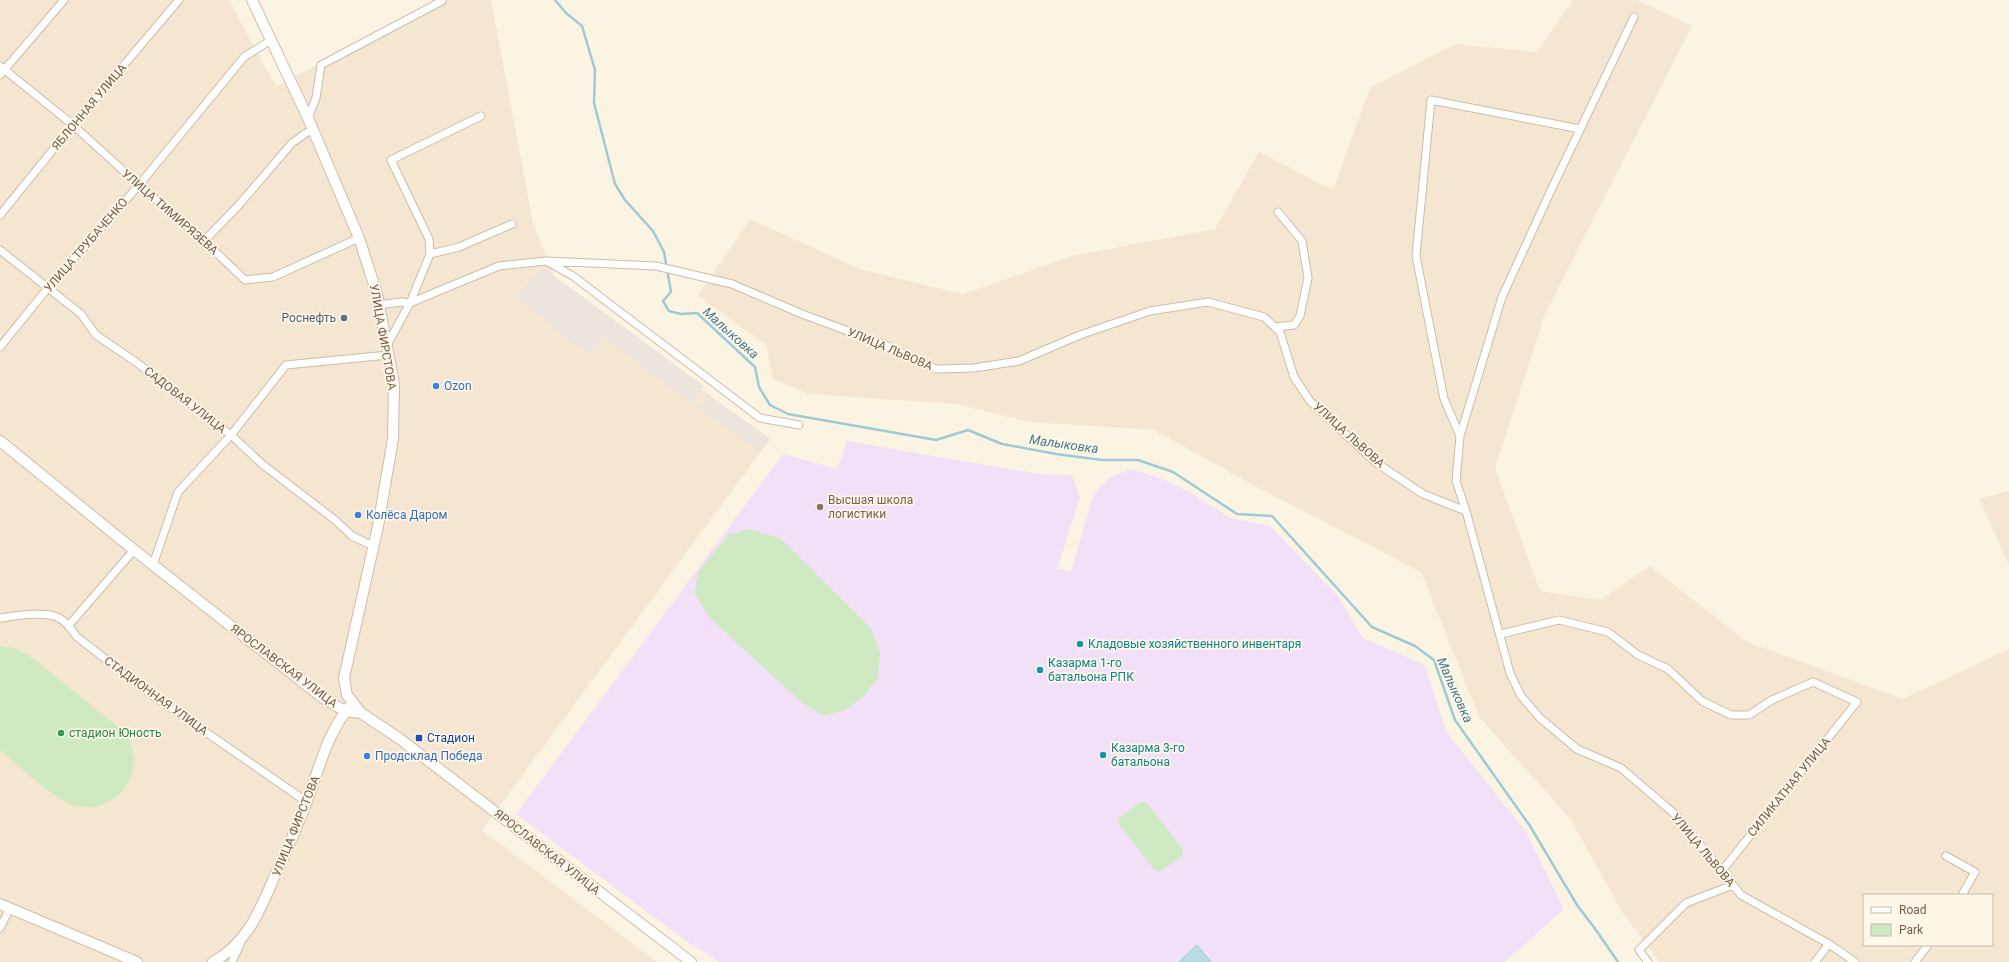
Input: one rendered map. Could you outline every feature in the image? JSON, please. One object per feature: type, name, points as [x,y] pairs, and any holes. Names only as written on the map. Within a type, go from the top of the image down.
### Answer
[{"type":"main road","name":"УЛИЦА ФИРСТОВА","points":[[252,0],[308,118],[359,238],[379,305],[394,384],[393,439],[374,546],[354,636],[345,667],[344,685],[351,702],[361,713]]},
{"type":"main road","name":"ЯРОСЛАВСКАЯ УЛИЦА","points":[[0,441],[134,550],[323,698],[345,711],[361,713],[410,746],[691,962]]},
{"type":"main road","name":"УЛИЦА ФИРСТОВА","points":[[213,962],[226,955],[243,939],[257,918],[307,802],[330,736],[351,702]]},
{"type":"main road","points":[[5,906],[137,962]]},
{"type":"street","points":[[1,70],[64,0]]},
{"type":"street","name":"ЯБЛОННАЯ УЛИЦА","points":[[0,215],[73,125],[179,0]]},
{"type":"street","points":[[308,118],[316,98],[321,65],[442,1]]},
{"type":"street","points":[[1466,511],[1456,481],[1460,436],[1502,298],[1580,129],[1634,17]]},
{"type":"street","name":"УЛИЦА ТРУБАЧЕНКО","points":[[0,347],[47,289],[139,185],[244,57],[271,40]]},
{"type":"street","name":"УЛИЦА ТИМИРЯЗЕВА","points":[[1,70],[73,125],[204,241],[245,280],[274,278],[359,238]]},
{"type":"street","points":[[1460,436],[1444,399],[1416,256],[1431,100],[1580,129]]},
{"type":"street","points":[[153,565],[178,492],[231,435],[286,366],[387,351],[410,304],[430,254],[429,239],[391,160],[481,116]]},
{"type":"street","points":[[204,241],[238,206],[292,143],[312,129]]},
{"type":"street","points":[[1275,327],[1294,325],[1300,316],[1308,278],[1302,241],[1278,212]]},
{"type":"street","points":[[430,254],[459,247],[512,224]]},
{"type":"street","name":"САДОВАЯ УЛИЦА","points":[[0,250],[47,289],[81,314],[96,335],[136,362],[231,435],[262,464],[335,520],[352,536],[374,546]]},
{"type":"street","points":[[546,261],[573,276],[715,386],[760,418],[799,425]]},
{"type":"street","name":"УЛИЦА ЛЬВОВА","points":[[410,304],[498,266],[546,261],[656,266],[732,284],[802,314],[883,344],[936,369],[974,368],[1019,361],[1080,335],[1150,311],[1208,302],[1264,317],[1280,332],[1294,377],[1310,401],[1375,462],[1423,494],[1466,511],[1501,634],[1510,673],[1521,696],[1540,718],[1577,749],[1622,768],[1677,816],[1741,895],[1828,944],[1855,962]]},
{"type":"street","points":[[379,305],[401,302],[410,304]]},
{"type":"street","points":[[69,625],[134,550]]},
{"type":"street","name":"СТАДИОННАЯ УЛИЦА","points":[[0,618],[24,614],[56,617],[69,625],[77,637],[152,695],[307,802]]},
{"type":"street","name":"СИЛИКАТНАЯ УЛИЦА","points":[[1501,634],[1559,620],[1608,632],[1638,655],[1668,669],[1702,701],[1731,715],[1749,715],[1772,700],[1813,682],[1857,702],[1721,872]]},
{"type":"street","points":[[1946,856],[1975,872],[1963,894]]},
{"type":"street","points":[[1648,962],[1639,950],[1686,903],[1733,885]]},
{"type":"street","points":[[0,928],[5,906]]},
{"type":"street","points":[[232,962],[243,939]]},
{"type":"street","points":[[1815,962],[1828,944]]},
{"type":"street","points":[[1915,962],[1927,946]]},
{"type":"shaded area","points":[[0,0],[229,0],[276,87],[435,0],[491,0],[533,223],[558,285],[770,439],[482,830],[657,962],[0,962]]},
{"type":"shaded area","points":[[1573,0],[1637,0],[1692,26],[1545,314],[1495,468],[1540,591],[1600,600],[1650,566],[1747,642],[1903,699],[2009,649],[2009,962],[1659,962],[1621,910],[1571,820],[1479,717],[1421,572],[1253,485],[1154,430],[1029,422],[957,404],[809,394],[773,379],[766,345],[698,296],[750,219],[860,269],[962,294],[1076,255],[1215,229],[1259,152],[1333,190],[1370,88],[1455,44],[1537,52]]},
{"type":"shaded area","points":[[542,267],[704,386],[693,404],[602,336],[588,355],[516,297]]},
{"type":"shaded area","points":[[708,394],[770,439],[760,452],[698,407]]},
{"type":"shaded area","points":[[847,441],[1039,474],[1072,475],[1080,498],[1057,569],[1071,571],[1094,493],[1109,478],[1132,469],[1163,479],[1193,494],[1230,518],[1270,526],[1338,596],[1363,638],[1425,665],[1446,731],[1526,832],[1564,909],[1505,962],[719,962],[682,938],[516,814],[783,454],[837,469]]},
{"type":"shaded area","points":[[2009,491],[2009,565],[1979,499]]},
{"type":"green space","points":[[748,529],[780,538],[871,628],[880,652],[878,678],[864,696],[845,710],[823,716],[801,702],[708,616],[695,593],[698,572],[728,535]]},
{"type":"green space","name":"стадион Юность","points":[[0,646],[14,648],[30,656],[117,726],[129,740],[133,754],[133,767],[130,779],[123,790],[114,798],[103,804],[90,807],[76,806],[68,803],[58,798],[0,750]]},
{"type":"green space","points":[[1140,802],[1146,802],[1182,848],[1183,855],[1160,872],[1153,868],[1118,823],[1119,818]]},
{"type":"water","points":[[1197,945],[1211,962],[1179,962],[1181,960]]},
{"type":"waterway","name":"Малыковка","points":[[555,0],[566,13],[582,26],[595,70],[594,103],[615,184],[625,200],[653,231],[664,252],[671,292],[663,301],[669,311],[681,314],[697,313],[755,367],[759,387],[770,405],[788,414],[936,440],[968,430],[1002,444],[1056,454],[1102,460],[1138,460],[1173,472],[1237,514],[1272,516],[1372,627],[1415,646],[1434,660],[1455,720],[1530,826],[1577,905],[1618,962]]},
{"type":"place","name":"Роснефть","points":[[344,318]]},
{"type":"place","name":"Ozon","points":[[436,386]]},
{"type":"place","name":"Высшая школа логистики","points":[[820,507]]},
{"type":"place","name":"Колёса Даром","points":[[358,515]]},
{"type":"place","name":"Кладовые хозяйственного инвентаря","points":[[1080,644]]},
{"type":"place","name":"Казарма 1-го батальона РПК","points":[[1040,670]]},
{"type":"place","name":"стадион Юность","points":[[61,733]]},
{"type":"place","name":"Стадион","points":[[419,738]]},
{"type":"place","name":"Казарма 3-го батальона","points":[[1103,755]]},
{"type":"place","name":"Продсклад Победа","points":[[367,756]]}]
